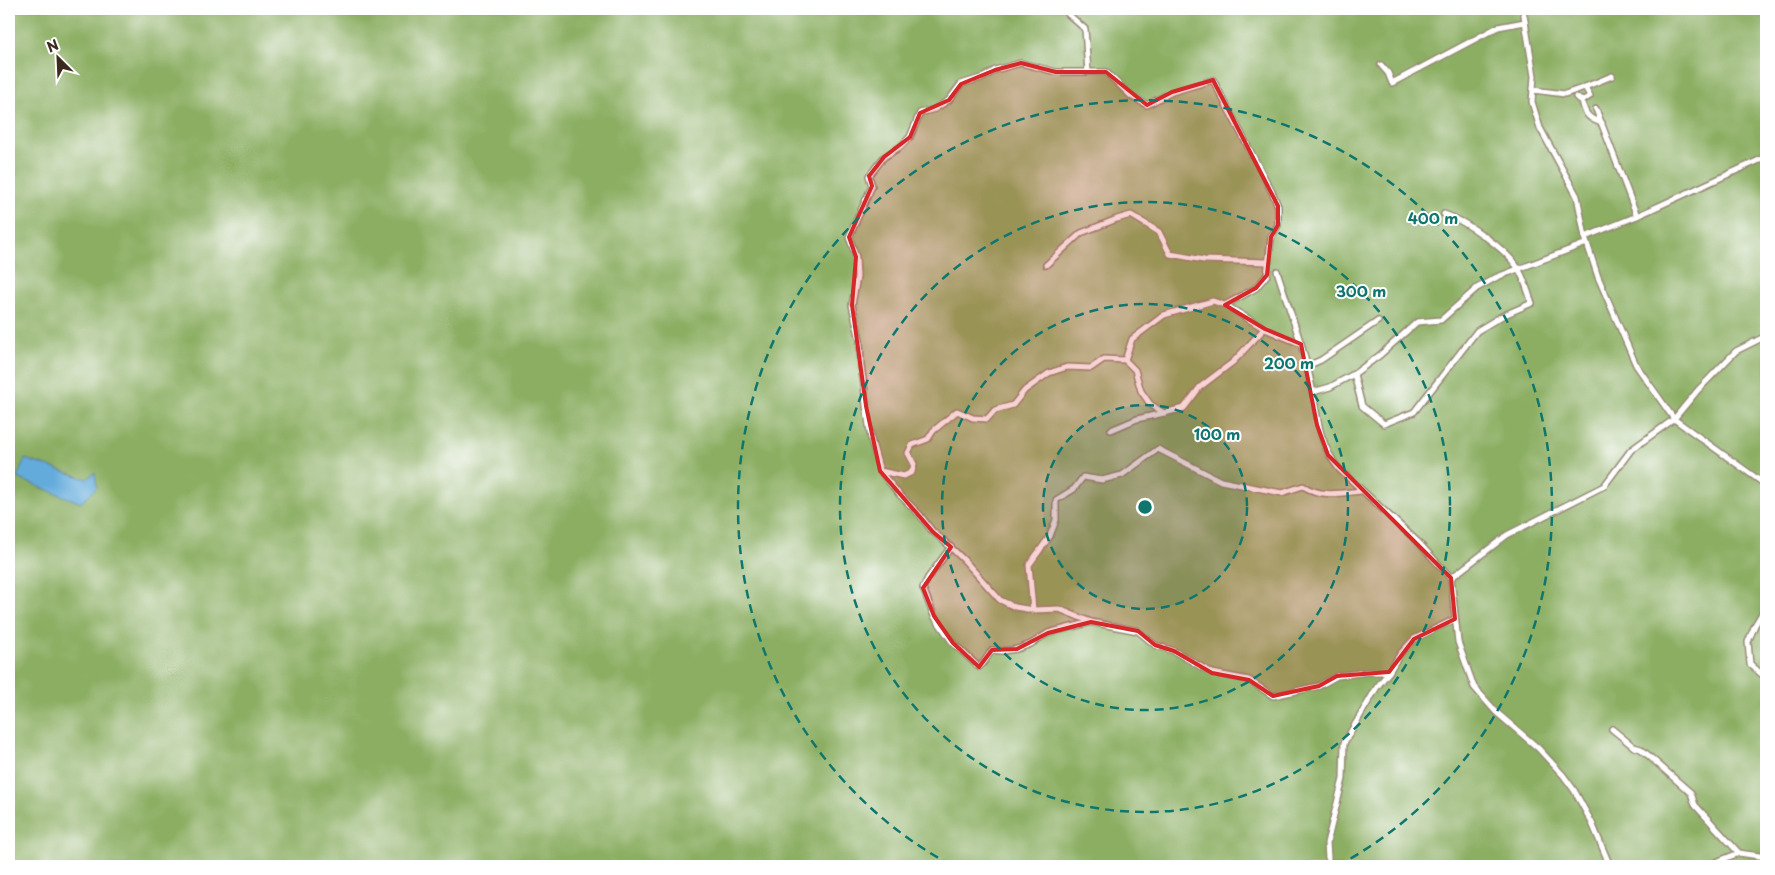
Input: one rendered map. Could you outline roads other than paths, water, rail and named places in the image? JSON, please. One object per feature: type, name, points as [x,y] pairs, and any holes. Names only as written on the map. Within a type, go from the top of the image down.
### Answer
[{"type":"street","points":[[1066,9],[1068,14],[1084,29],[1088,72]]},
{"type":"street","points":[[1523,9],[1534,76],[1532,102],[1540,128],[1577,196],[1586,240],[1598,277],[1636,366],[1674,419],[1766,485]]},
{"type":"street","points":[[1381,65],[1388,72],[1392,83],[1498,27],[1525,22]]},
{"type":"street","points":[[1225,305],[1256,288],[1266,275],[1271,237],[1278,225],[1278,206],[1213,80],[1172,92],[1147,105],[1131,96],[1106,72],[1056,72],[1021,64],[995,70],[984,77],[961,84],[948,100],[935,109],[920,113],[910,137],[900,148],[884,158],[869,176],[872,186],[849,237],[856,257],[857,277],[852,305],[860,340],[860,366],[871,439],[880,471],[920,515],[932,532],[951,547],[1000,600],[1014,607],[1033,610],[1059,610],[1091,622],[1138,631],[1155,645],[1174,651],[1212,673],[1249,680],[1273,696],[1318,686],[1336,676],[1367,672],[1389,672]]},
{"type":"street","points":[[1533,90],[1565,94],[1612,76]]},
{"type":"street","points":[[1582,101],[1590,96],[1585,87]]},
{"type":"street","points":[[1576,97],[1582,101],[1585,113],[1591,120],[1602,123]]},
{"type":"street","points":[[1596,109],[1638,216]]},
{"type":"street","points":[[1313,392],[1330,387],[1354,374],[1380,355],[1417,322],[1441,320],[1477,288],[1497,277],[1586,240],[1766,157]]},
{"type":"street","points":[[1354,374],[1362,406],[1384,424],[1414,412],[1477,331],[1502,316],[1532,303],[1519,269],[1487,236],[1474,230],[1459,219],[1444,214]]},
{"type":"street","points":[[1046,265],[1081,233],[1117,219],[1131,216],[1159,232],[1170,254],[1204,260],[1267,262]]},
{"type":"street","points":[[1277,271],[1301,344],[1313,392],[1317,425],[1328,455],[1339,469],[1418,542],[1451,578],[1458,642],[1474,687],[1496,712],[1531,742],[1563,775],[1574,790],[1592,823],[1610,866]]},
{"type":"street","points":[[1125,360],[1132,340],[1164,315],[1213,301],[1225,305],[1264,329],[1301,344]]},
{"type":"street","points":[[1307,366],[1321,360],[1378,321]]},
{"type":"street","points":[[1111,430],[1136,419],[1184,408],[1200,386],[1233,362],[1264,329]]},
{"type":"street","points":[[1451,578],[1507,535],[1604,486],[1631,450],[1674,419],[1698,390],[1736,351],[1766,336]]},
{"type":"street","points":[[880,471],[904,476],[912,472],[914,464],[908,453],[912,445],[928,439],[933,431],[957,411],[973,418],[987,419],[995,410],[1013,405],[1025,390],[1049,373],[1068,367],[1090,368],[1104,359],[1125,360],[1135,370],[1141,391],[1150,404],[1164,413]]},
{"type":"street","points":[[1033,610],[1029,565],[1050,536],[1056,520],[1056,500],[1074,489],[1083,477],[1102,480],[1122,475],[1158,449],[1221,481],[1282,493],[1303,486],[1312,492],[1329,494],[1362,490]]},
{"type":"street","points":[[951,547],[928,578],[923,588],[934,616],[953,643],[979,666],[983,664],[992,650],[1002,652],[1017,649],[1031,644],[1048,633],[1091,622]]},
{"type":"street","points":[[1766,607],[1755,625],[1748,642],[1750,664],[1766,678]]},
{"type":"street","points":[[1328,858],[1327,843],[1343,779],[1344,743],[1400,654],[1414,640],[1455,619]]},
{"type":"street","points":[[1612,729],[1634,747],[1641,749],[1691,793],[1695,805],[1739,853]]},
{"type":"street","points":[[1706,866],[1739,853],[1766,856]]},
{"type":"water","points":[[25,459],[87,479],[95,472],[97,487],[81,503],[17,478]]}]
